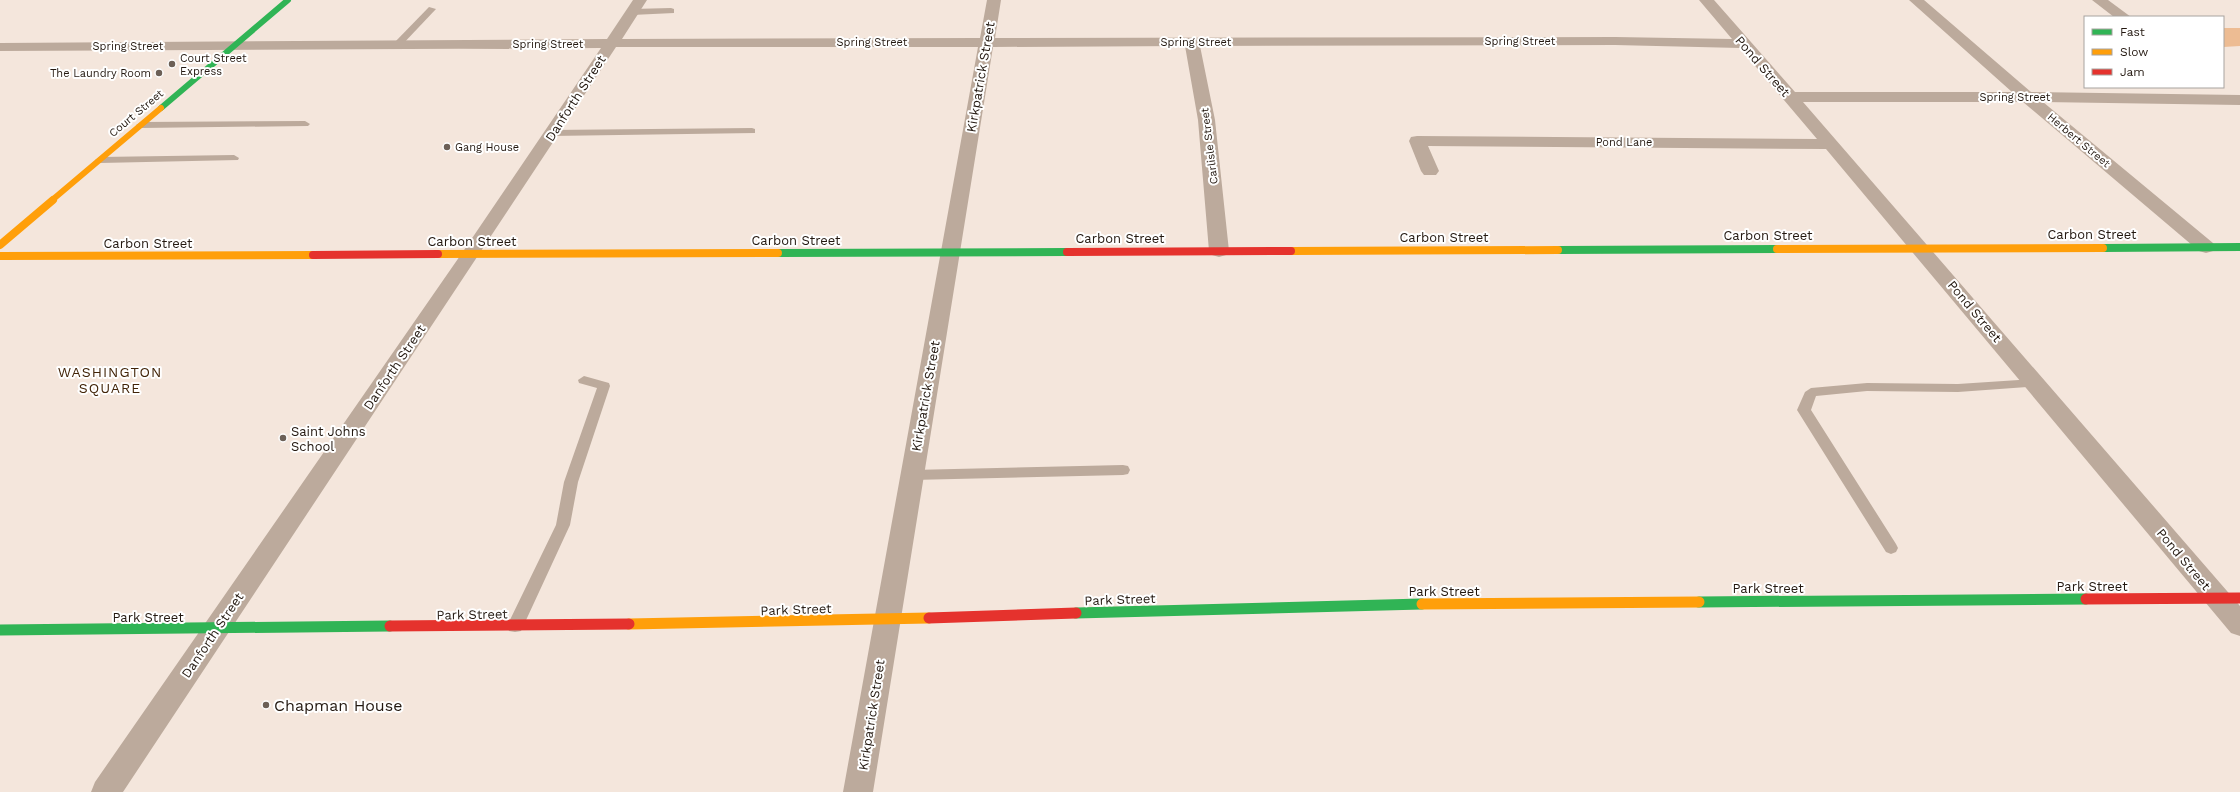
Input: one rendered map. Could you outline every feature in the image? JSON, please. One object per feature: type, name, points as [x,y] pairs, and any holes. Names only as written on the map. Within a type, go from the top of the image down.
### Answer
[{"type":"street","name":"Court Street","points":[[0,245],[288,0]]},
{"type":"street","name":"Kirkpatrick Street","points":[[858,792],[994,0]]},
{"type":"street","name":"Pond Street","points":[[1706,0],[1921,248],[2035,383],[2228,598],[2240,625]]},
{"type":"street","name":"Herbert Street","points":[[1916,0],[2028,97],[2206,247]]},
{"type":"street","points":[[2100,0],[2123,16]]},
{"type":"street","name":"Danforth Street","points":[[106,792],[471,254],[636,6]]},
{"type":"street","name":"Spring Street","points":[[0,47],[987,42],[1615,41],[1744,44]]},
{"type":"street","name":"Carlisle Street","points":[[1192,42],[1199,68],[1210,144],[1219,251]]},
{"type":"street","points":[[2224,87],[2240,99]]},
{"type":"street","name":"Spring Street","points":[[1790,97],[2240,99]]},
{"type":"street","name":"Pond Lane","points":[[1430,170],[1417,142],[1830,144]]},
{"type":"street","name":"Carbon Street","points":[[0,256],[2240,247]]},
{"type":"street","name":"Park Street","points":[[0,630],[215,630],[747,623],[1388,604],[2228,598]]},
{"type":"lane","points":[[636,6],[671,11]]},
{"type":"lane","points":[[397,45],[432,9]]},
{"type":"lane","points":[[141,125],[305,124]]},
{"type":"lane","points":[[551,133],[752,131]]},
{"type":"lane","points":[[100,160],[234,158]]},
{"type":"lane","points":[[515,626],[563,525],[572,482],[604,386],[584,380]]},
{"type":"lane","points":[[1891,548],[1804,410],[1811,392],[1867,387],[1958,388],[2035,383]]},
{"type":"lane","points":[[912,475],[1123,470]]},
{"type":"shaded area","points":[[2224,28],[2240,28],[2240,46],[2224,47]]},
{"type":"traffic: fast","points":[[161,108],[288,0]]},
{"type":"traffic: fast","points":[[2103,248],[2240,247]]},
{"type":"traffic: fast","points":[[1558,250],[1777,249]]},
{"type":"traffic: fast","points":[[778,253],[1067,252]]},
{"type":"traffic: fast","points":[[1699,602],[2086,599]]},
{"type":"traffic: fast","points":[[1076,613],[1422,604]]},
{"type":"traffic: fast","points":[[0,630],[390,626]]},
{"type":"traffic: slow","points":[[0,245],[161,108]]},
{"type":"traffic: slow","points":[[1777,249],[2103,248]]},
{"type":"traffic: slow","points":[[1291,251],[1558,250]]},
{"type":"traffic: slow","points":[[438,254],[778,253]]},
{"type":"traffic: slow","points":[[0,256],[313,255]]},
{"type":"traffic: slow","points":[[1422,604],[1699,602]]},
{"type":"traffic: slow","points":[[629,624],[929,618]]},
{"type":"traffic: jam","points":[[1067,252],[1291,251]]},
{"type":"traffic: jam","points":[[313,255],[438,254]]},
{"type":"traffic: jam","points":[[2086,599],[2240,598]]},
{"type":"traffic: jam","points":[[929,618],[1076,613]]},
{"type":"traffic: jam","points":[[390,626],[629,624]]},
{"type":"place","name":"Court Street Express","points":[[172,64]]},
{"type":"place","name":"The Laundry Room","points":[[159,73]]},
{"type":"place","name":"Gang House","points":[[447,147]]},
{"type":"place","name":"Saint Johns School","points":[[283,438]]},
{"type":"place","name":"Chapman House","points":[[266,705]]},
{"type":"district","name":"WASHINGTON SQUARE","points":[[110,380]]}]
